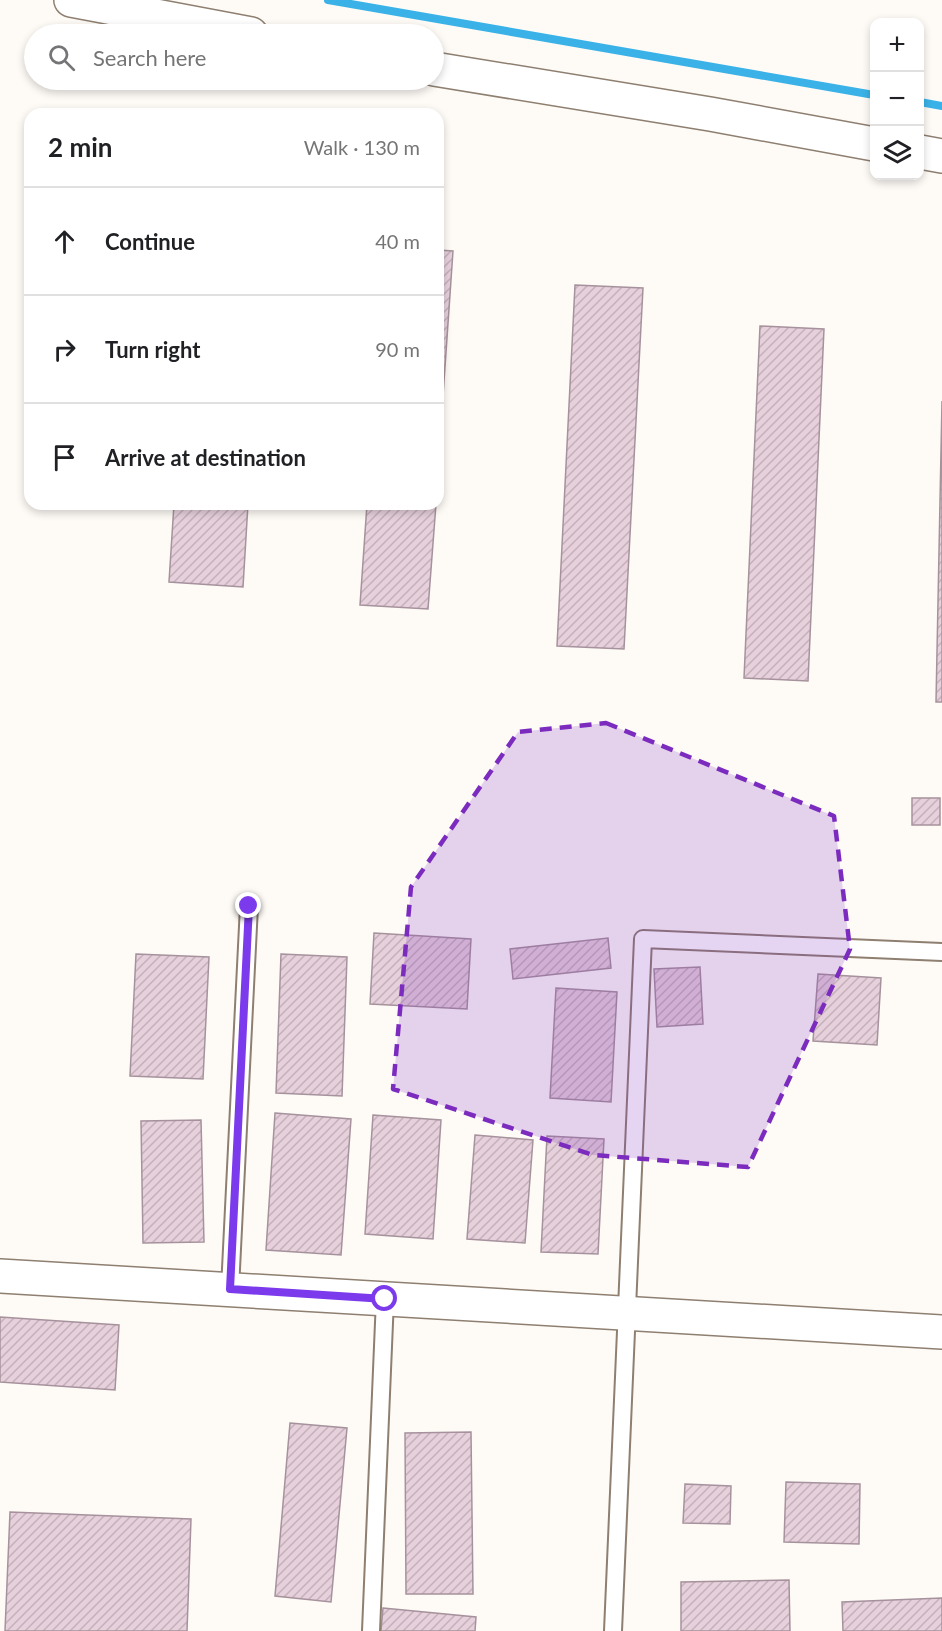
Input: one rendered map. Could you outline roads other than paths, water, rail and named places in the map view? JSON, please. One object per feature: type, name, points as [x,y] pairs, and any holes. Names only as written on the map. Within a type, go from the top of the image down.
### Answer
[{"type":"street","points":[[71,0],[197,24]]},
{"type":"street","points":[[444,71],[710,114],[870,143]]},
{"type":"street","points":[[924,153],[942,156]]},
{"type":"street","points":[[0,1276],[942,1332]]},
{"type":"lane","points":[[230,1289],[249,906]]},
{"type":"lane","points":[[613,1631],[643,939],[942,952]]},
{"type":"lane","points":[[371,1631],[385,1299]]},
{"type":"waterway","points":[[328,0],[870,94]]},
{"type":"waterway","points":[[924,103],[942,106]]}]
